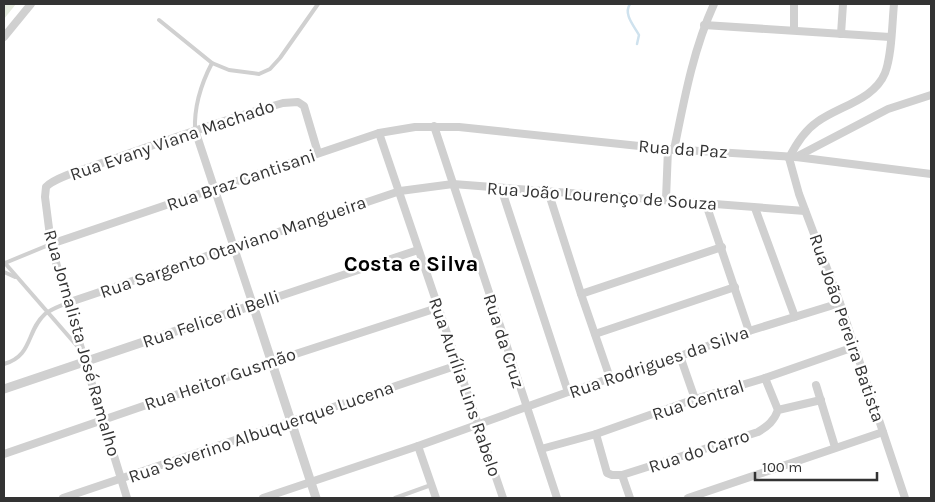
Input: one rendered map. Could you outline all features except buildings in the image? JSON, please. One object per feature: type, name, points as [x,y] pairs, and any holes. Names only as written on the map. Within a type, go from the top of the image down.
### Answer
[{"type":"street","points":[[4,37],[31,4]]},
{"type":"street","points":[[666,200],[671,149],[704,25],[714,4]]},
{"type":"street","points":[[794,4],[794,30]]},
{"type":"street","points":[[841,34],[843,4]]},
{"type":"street","points":[[793,158],[799,140],[807,130],[818,121],[864,96],[879,82],[889,61],[894,4]]},
{"type":"street","points":[[704,25],[890,38]]},
{"type":"street","points":[[793,158],[888,109],[931,95]]},
{"type":"street","name":"Rua Evany Viana Machado","points":[[46,187],[61,178],[195,130],[283,103],[301,103],[306,110],[318,153]]},
{"type":"street","name":"Rua da Paz","points":[[434,126],[671,149],[793,158],[931,174]]},
{"type":"street","name":"Rua Braz Cantisani","points":[[51,244],[379,132],[434,126]]},
{"type":"street","name":"Rua da Cruz","points":[[434,126],[557,498]]},
{"type":"street","points":[[195,130],[316,498]]},
{"type":"street","name":"Rua Aurília Lins Rabelo","points":[[379,132],[503,498]]},
{"type":"street","name":"Rua João Pereira Batista","points":[[793,158],[805,210],[840,302],[904,498]]},
{"type":"street","name":"Rua João Lourenço de Souza","points":[[400,191],[453,184],[755,208],[805,210]]},
{"type":"street","name":"Rua Jornalista José Ramalho","points":[[46,187],[45,197],[51,244],[67,303],[127,498]]},
{"type":"street","points":[[501,188],[568,392]]},
{"type":"street","name":"Rua Sargento Otaviano Mangueira","points":[[67,303],[400,191]]},
{"type":"street","points":[[548,192],[610,378]]},
{"type":"street","points":[[706,204],[749,331]]},
{"type":"street","points":[[755,208],[795,317]]},
{"type":"street","points":[[581,294],[722,247]]},
{"type":"street","name":"Rua Felice di Belli","points":[[4,389],[418,250]]},
{"type":"street","points":[[594,334],[735,287]]},
{"type":"street","name":"Rua Rodrigues da Silva","points":[[263,498],[418,446],[568,392],[840,302]]},
{"type":"street","name":"Rua Heitor Gusmão","points":[[4,454],[271,362],[438,308]]},
{"type":"street","name":"Rua Central","points":[[541,449],[596,434],[854,347]]},
{"type":"street","points":[[680,356],[696,399]]},
{"type":"street","name":"Rua Severino Albuquerque Lucena","points":[[63,498],[458,365]]},
{"type":"street","points":[[765,378],[778,410],[821,400]]},
{"type":"street","points":[[816,385],[835,447]]},
{"type":"street","name":"Rua do Carro","points":[[622,475],[758,432],[768,426],[775,418],[778,410]]},
{"type":"street","points":[[688,498],[883,432]]},
{"type":"street","points":[[596,434],[607,473],[622,475],[630,498]]},
{"type":"street","points":[[418,446],[436,498]]},
{"type":"lane","points":[[159,20],[212,63],[229,70],[259,74],[280,58],[318,4]]},
{"type":"lane","points":[[195,130],[194,116],[202,82],[212,63]]},
{"type":"lane","points":[[51,244],[4,262],[82,351]]},
{"type":"lane","points":[[4,272],[17,278]]},
{"type":"lane","points":[[4,364],[11,362],[24,352],[36,323],[46,312],[67,303]]},
{"type":"lane","points":[[395,498],[431,485]]},
{"type":"shaded area","points":[[4,4],[16,4],[4,19]]},
{"type":"waterway","points":[[630,4],[628,16],[639,35],[637,44]]},
{"type":"district","name":"Costa e Silva","points":[[411,263]]}]
